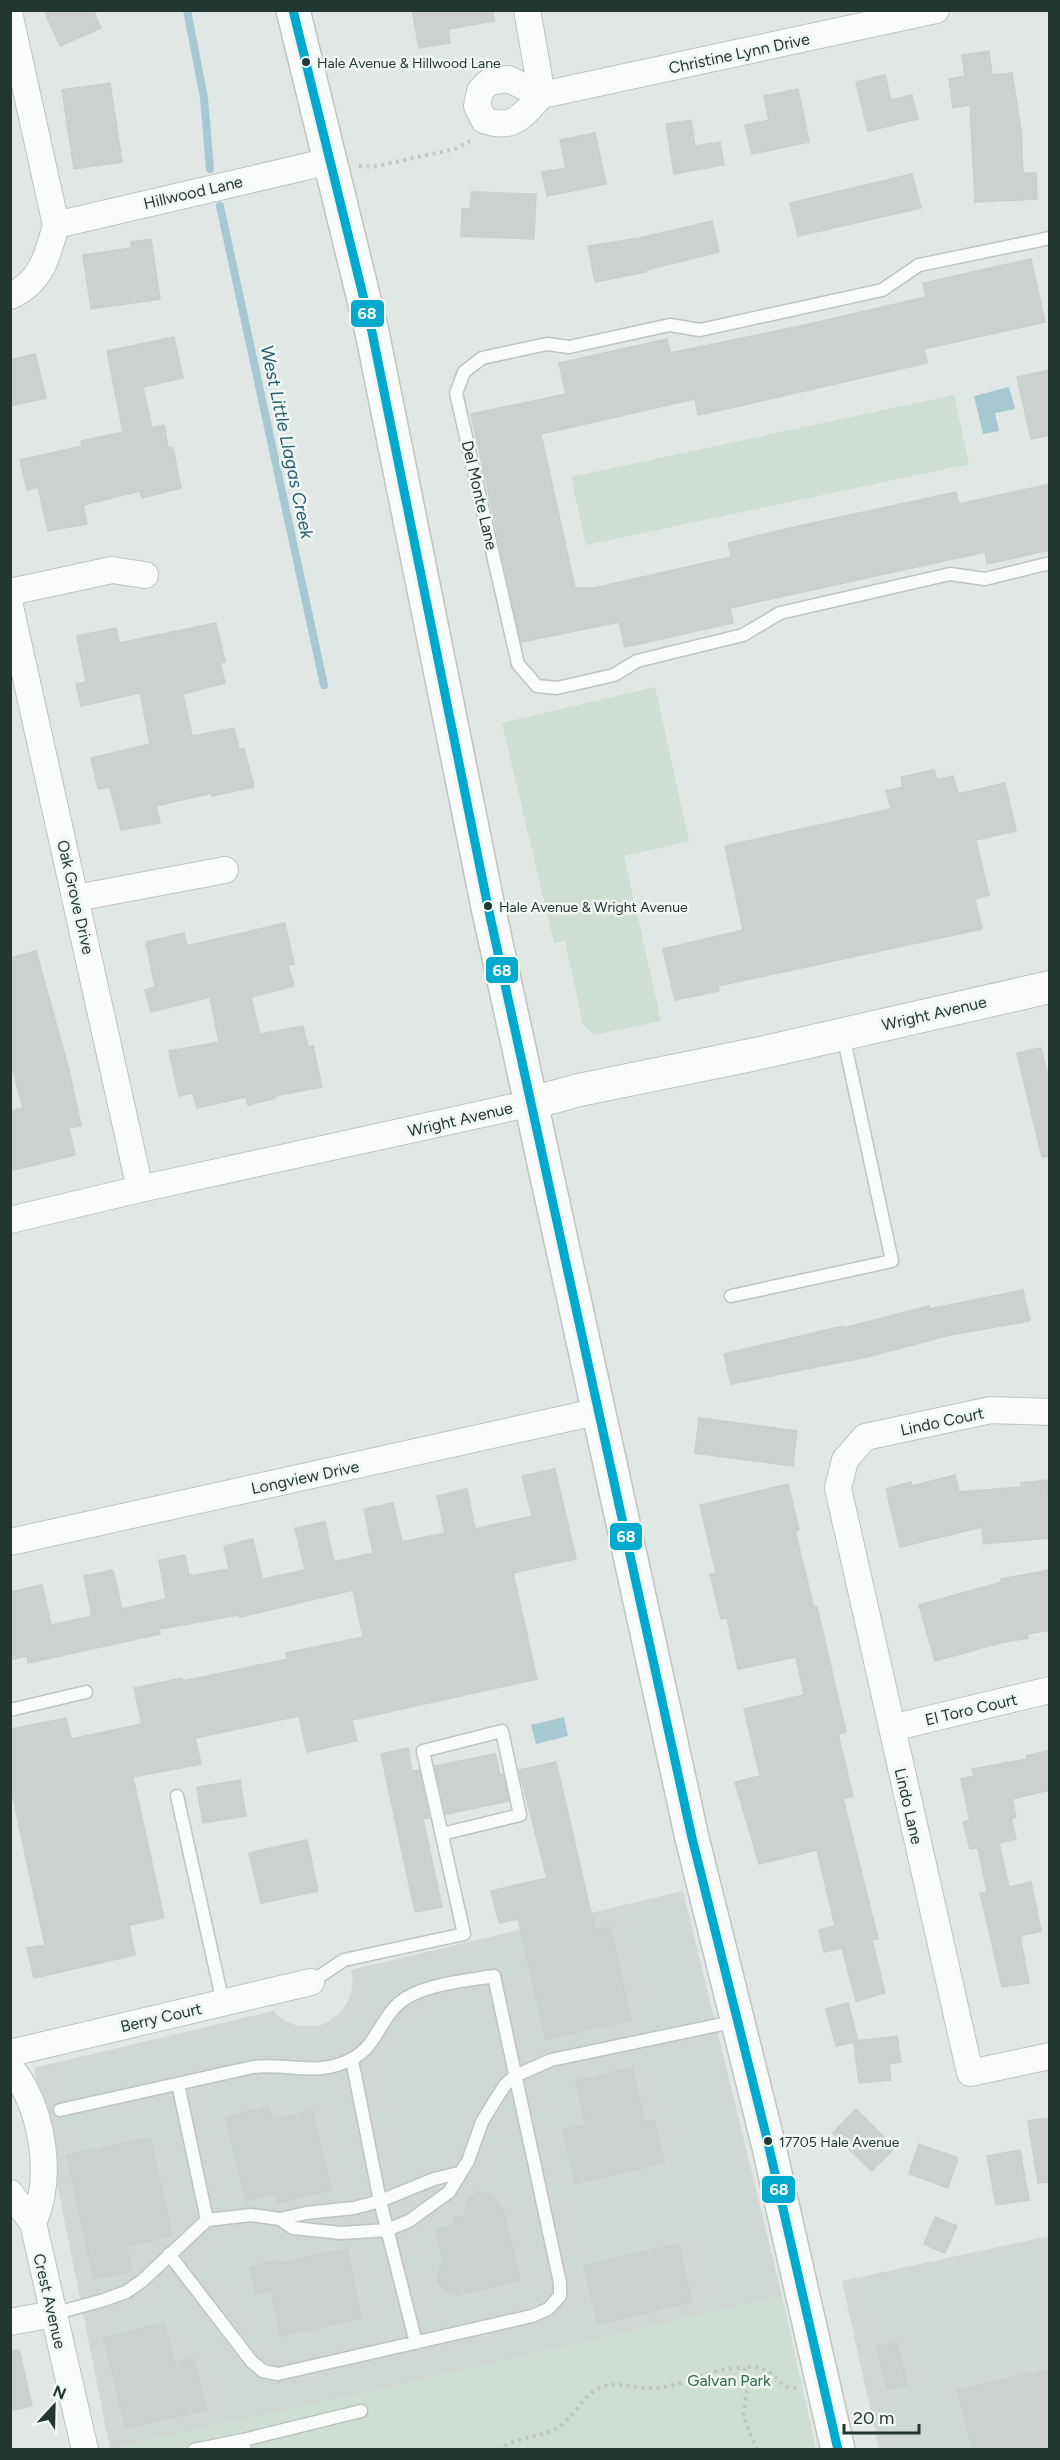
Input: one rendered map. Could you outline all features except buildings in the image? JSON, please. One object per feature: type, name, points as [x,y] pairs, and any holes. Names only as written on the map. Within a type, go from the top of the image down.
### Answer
[{"type":"main road","points":[[293,10],[372,332],[488,907],[692,1838],[738,2020],[838,2450]]},
{"type":"street","points":[[527,10],[542,95]]},
{"type":"street","name":"Christine Lynn Drive","points":[[542,95],[936,10]]},
{"type":"street","points":[[10,17],[56,225],[47,258],[26,290],[10,296]]},
{"type":"street","points":[[508,79],[542,95],[514,122],[498,125],[484,120],[477,106],[480,91],[489,82],[508,79]]},
{"type":"street","name":"Hillwood Lane","points":[[56,225],[330,161]]},
{"type":"street","points":[[10,592],[112,570],[145,575]]},
{"type":"street","name":"Oak Grove Drive","points":[[10,606],[140,1189]]},
{"type":"street","points":[[76,898],[225,870]]},
{"type":"street","name":"Wright Avenue","points":[[10,1220],[140,1189],[532,1103],[579,1090],[1050,987]]},
{"type":"street","name":"Lindo Court","points":[[845,1460],[865,1437],[991,1410],[1050,1412]]},
{"type":"street","name":"Longview Drive","points":[[10,1542],[600,1411]]},
{"type":"street","name":"Lindo Lane","points":[[845,1460],[838,1488],[970,2073],[1050,2056]]},
{"type":"street","name":"El Toro Court","points":[[892,1728],[1050,1690]]},
{"type":"street","name":"Berry Court","points":[[10,2053],[310,1982]]},
{"type":"street","points":[[10,2067],[26,2090],[38,2121],[44,2169],[42,2204],[33,2223]]},
{"type":"street","name":"Crest Avenue","points":[[10,2193],[33,2223],[85,2450]]},
{"type":"street","points":[[10,2322],[53,2314]]},
{"type":"lane","name":"Del Monte Lane","points":[[1050,238],[919,266],[882,290],[700,330],[670,325],[569,347],[547,344],[482,358],[464,372],[456,393],[518,664],[537,686],[557,688],[614,675],[637,661],[743,635],[780,613],[950,574],[985,579],[1050,563]]},
{"type":"lane","points":[[731,1296],[892,1261],[843,1034]]},
{"type":"lane","points":[[10,1710],[86,1692]]},
{"type":"lane","points":[[310,1982],[344,1960],[464,1934],[423,1750],[502,1731],[520,1815],[442,1834]]},
{"type":"lane","points":[[177,1796],[222,2003]]},
{"type":"lane","points":[[60,2110],[272,2064],[306,2070],[327,2068],[351,2060],[370,2045],[399,2003],[411,1996],[437,1987],[494,1976],[560,2283],[560,2296],[548,2309],[532,2316],[278,2374],[263,2370],[252,2362],[168,2254]]},
{"type":"lane","points":[[280,2219],[293,2228],[318,2231],[387,2230],[427,2209],[449,2192],[468,2161],[482,2122],[505,2085],[515,2076],[551,2060],[738,2020]]},
{"type":"lane","points":[[351,2060],[380,2201],[416,2343]]},
{"type":"lane","points":[[178,2084],[207,2220]]},
{"type":"lane","points":[[53,2314],[104,2301],[126,2292],[142,2281],[168,2254],[207,2220],[251,2215],[280,2219],[306,2213],[354,2208],[380,2201],[434,2179],[459,2173]]},
{"type":"lane","points":[[194,2450],[244,2445],[361,2410]]},
{"type":"path","points":[[330,161],[372,167],[455,149],[472,140],[484,120]]},
{"type":"path","points":[[744,2367],[747,2390],[743,2416],[758,2450]]},
{"type":"path","points":[[498,2450],[524,2437],[554,2430],[586,2398],[597,2389],[608,2385],[619,2384],[649,2389],[666,2387],[721,2370],[744,2367],[764,2368],[785,2387],[789,2389],[800,2387]]},
{"type":"shaded area","points":[[683,1891],[782,2296],[396,2386],[110,2449],[34,2068],[273,2011],[284,2020],[297,2026],[319,2026],[341,2012],[349,1999],[353,1984],[351,1970]]},
{"type":"shaded area","points":[[1049,2236],[1049,2449],[879,2449],[842,2281]]},
{"type":"green space","points":[[954,395],[969,464],[586,545],[571,477]]},
{"type":"green space","points":[[655,687],[689,841],[624,856],[661,1021],[594,1035],[583,1024],[565,941],[554,943],[502,723]]},
{"type":"green space","name":"Galvan Park","points":[[782,2296],[816,2449],[110,2449],[396,2386]]},
{"type":"water","points":[[1009,387],[1015,409],[995,413],[999,431],[983,434],[974,396]]},
{"type":"water","points":[[564,1717],[568,1736],[536,1744],[531,1725]]},
{"type":"waterway","name":"West Little Llagas Creek","points":[[187,10],[204,98],[210,169]]},
{"type":"waterway","name":"West Little Llagas Creek","points":[[220,206],[324,685]]},
{"type":"transit line","name":"68","points":[[293,10],[372,332],[488,907],[692,1838],[768,2143],[838,2450]]},
{"type":"place","name":"Hale Avenue & Hillwood Lane","points":[[306,62]]},
{"type":"place","name":"Hale Avenue & Wright Avenue","points":[[488,906]]},
{"type":"place","name":"17705 Hale Avenue","points":[[768,2141]]}]
